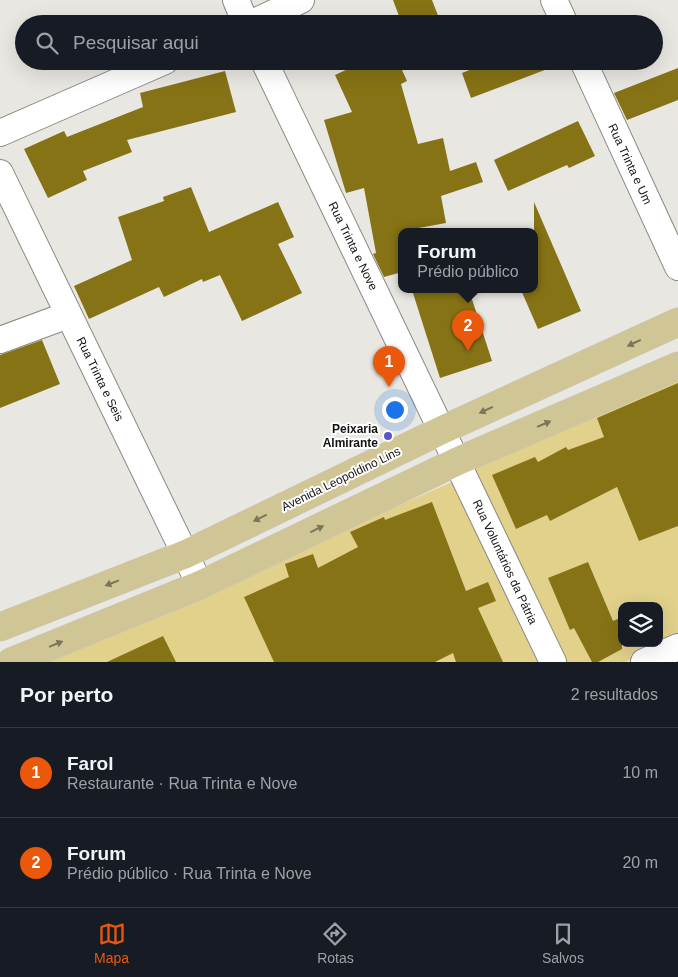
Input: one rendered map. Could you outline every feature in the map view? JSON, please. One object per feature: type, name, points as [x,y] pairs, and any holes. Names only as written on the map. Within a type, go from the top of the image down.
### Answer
[{"type":"main road","name":"Avenida Leopoldino Lins","points":[[0,627],[186,554],[442,430],[678,322]]},
{"type":"main road","points":[[11,662],[200,585],[458,461],[678,366]]},
{"type":"street","points":[[236,0],[242,15]]},
{"type":"street","points":[[269,15],[301,0]]},
{"type":"street","points":[[554,0],[561,15]]},
{"type":"street","points":[[0,134],[145,70]]},
{"type":"street","name":"Rua Trinta e Nove","points":[[268,70],[458,461]]},
{"type":"street","name":"Rua Trinta e Um","points":[[586,70],[678,267]]},
{"type":"street","name":"Rua Trinta e Seis","points":[[0,173],[200,585]]},
{"type":"street","points":[[0,340],[68,314]]},
{"type":"street","name":"Rua Voluntários da Pátria","points":[[458,461],[553,662]]},
{"type":"street","points":[[644,662],[678,647]]},
{"type":"shaded area","points":[[678,379],[678,638],[663,645],[663,602],[618,602],[618,647],[658,647],[625,662],[564,662],[471,468]]},
{"type":"shaded area","points":[[452,482],[541,662],[43,662]]},
{"type":"building","points":[[393,0],[432,0],[438,15],[399,15]]},
{"type":"building","points":[[678,68],[678,100],[627,120],[614,93]]},
{"type":"building","points":[[346,70],[402,70],[407,81],[401,84],[418,144],[443,138],[450,171],[476,162],[483,182],[441,196],[446,223],[418,228],[398,228],[398,273],[384,277],[373,254],[376,253],[364,188],[346,193],[324,120],[352,112],[335,75]]},
{"type":"building","points":[[470,70],[545,70],[471,98],[462,73]]},
{"type":"building","points":[[225,71],[236,112],[127,140],[132,152],[83,171],[87,180],[48,198],[24,149],[64,131],[67,137],[143,107],[140,93]]},
{"type":"building","points":[[578,121],[595,156],[569,168],[567,165],[508,191],[494,160]]},
{"type":"building","points":[[191,187],[209,232],[278,202],[294,237],[278,244],[302,293],[242,321],[220,275],[203,282],[202,279],[164,297],[159,287],[89,319],[74,286],[132,260],[118,217],[164,201],[163,197]]},
{"type":"building","points":[[534,202],[581,311],[538,329],[522,293],[538,293],[538,228],[534,228]]},
{"type":"building","points":[[413,293],[470,293],[492,361],[440,378]]},
{"type":"building","points":[[42,340],[60,384],[0,408],[0,355]]},
{"type":"building","points":[[678,383],[678,526],[639,541],[617,487],[550,521],[547,515],[516,529],[492,475],[535,457],[538,462],[566,447],[568,450],[604,437],[597,418]]},
{"type":"building","points":[[432,502],[466,591],[488,582],[496,601],[478,608],[503,662],[456,662],[453,653],[435,662],[274,662],[244,597],[289,577],[285,564],[313,554],[318,568],[358,547],[350,532],[384,517],[385,520]]},
{"type":"building","points":[[588,562],[613,621],[618,619],[618,647],[622,647],[622,649],[598,662],[592,662],[574,628],[570,630],[548,578]]},
{"type":"building","points":[[163,636],[176,662],[107,662]]},
{"type":"place","name":"Forum","points":[[468,351]]},
{"type":"place","name":"Farol","points":[[389,387]]},
{"type":"place","name":"Peixaria Almirante","points":[[388,436]]}]
